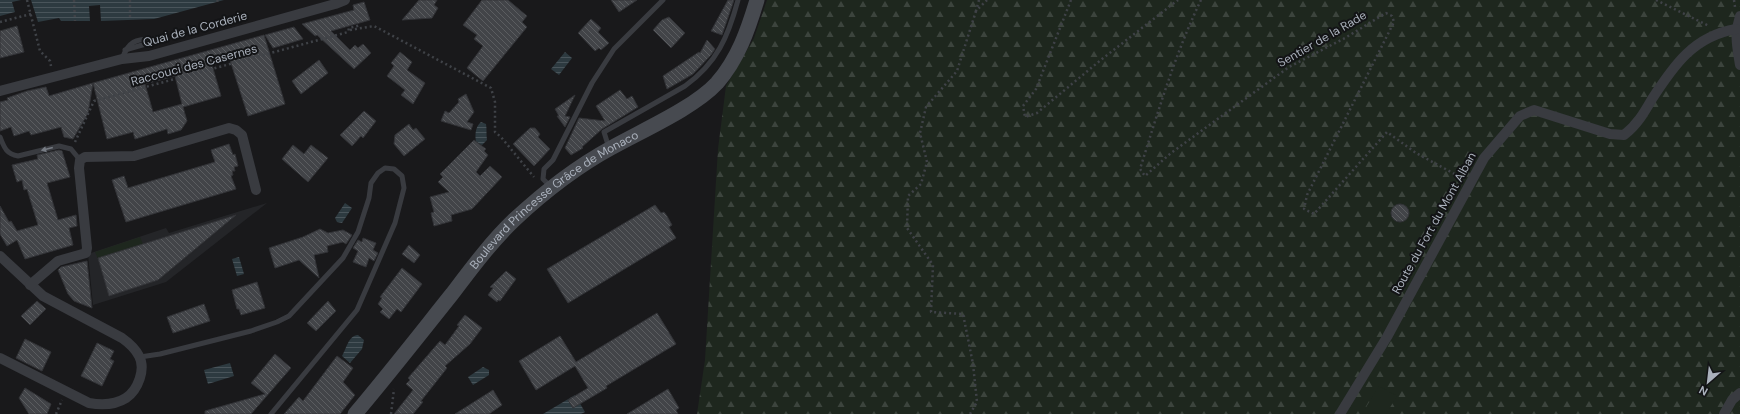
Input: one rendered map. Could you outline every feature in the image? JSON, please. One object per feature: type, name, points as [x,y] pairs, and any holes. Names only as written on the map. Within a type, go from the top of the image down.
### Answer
[{"type":"main road","name":"Boulevard Princesse Grâce de Monaco","points":[[355,414],[497,237],[547,183],[573,172],[609,149],[675,113],[715,85],[739,52],[757,0]]},
{"type":"street","name":"Quai de la Corderie","points":[[1,89],[54,76],[124,54],[149,56],[345,0]]},
{"type":"street","points":[[1740,16],[1736,29],[1740,65]]},
{"type":"street","name":"Route du Fort du Mont Alban","points":[[1340,414],[1387,337],[1484,158],[1520,116],[1534,110],[1610,134],[1624,135],[1635,127],[1670,72],[1700,42],[1720,32],[1736,29]]},
{"type":"street","points":[[30,285],[58,261],[86,253],[87,248],[80,168],[80,160],[85,157],[141,155],[229,128],[236,130],[242,135],[256,190]]},
{"type":"street","points":[[0,256],[30,285],[55,303],[122,338],[133,346],[140,357],[142,368],[140,378],[134,389],[126,398],[113,403],[100,405],[89,403],[0,358]]},
{"type":"street","points":[[1724,414],[1732,400],[1740,393]]},
{"type":"lane","points":[[547,183],[544,169],[554,160],[592,83],[614,49],[663,0]]},
{"type":"lane","points":[[609,149],[604,132],[696,78],[709,65],[721,48],[730,29],[738,0]]},
{"type":"lane","points":[[146,39],[154,39],[149,43],[124,54],[130,43],[146,39]]},
{"type":"lane","points":[[0,137],[6,150],[11,155],[18,156],[59,146],[71,149],[80,160]]},
{"type":"lane","points":[[140,357],[160,354],[251,331],[289,316],[343,258],[358,232],[369,198],[371,183],[378,173],[385,168],[394,169],[402,176],[404,188],[401,202],[395,223],[357,310],[271,414]]},
{"type":"path","points":[[28,0],[40,51],[50,61],[54,76]]},
{"type":"path","points":[[74,0],[75,21]]},
{"type":"path","points":[[130,0],[130,20]]},
{"type":"path","points":[[970,414],[977,402],[973,364],[963,314],[931,312],[933,265],[907,228],[908,196],[921,184],[927,162],[920,134],[926,107],[957,71],[979,0]]},
{"type":"path","points":[[976,11],[987,0]]},
{"type":"path","points":[[1071,0],[1036,89],[1023,106],[1025,117],[1037,113],[1102,59],[1178,0]]},
{"type":"path","name":"Sentier de la Rade","points":[[1201,0],[1184,36],[1169,77],[1140,169],[1144,176],[1171,153],[1289,67],[1345,38],[1386,13],[1392,16],[1394,22],[1307,195],[1304,209],[1314,214],[1387,132],[1416,153],[1470,182]]},
{"type":"path","points":[[1656,0],[1720,32]]},
{"type":"path","points":[[0,22],[31,14]]},
{"type":"path","points":[[350,30],[349,28],[361,26]]},
{"type":"path","points":[[350,30],[374,26],[491,88],[495,102],[495,132],[501,137],[534,177],[547,183]]},
{"type":"path","name":"Raccouci des Casernes","points":[[71,149],[94,101],[350,30]]},
{"type":"path","points":[[384,378],[395,384],[391,414]]},
{"type":"path","points":[[56,414],[66,392]]},
{"type":"shaded area","points":[[0,0],[21,0],[12,2],[15,12],[0,16]]},
{"type":"shaded area","points":[[31,0],[224,0],[154,19],[101,21],[100,5],[89,6],[90,21],[61,21],[59,18],[38,22]]},
{"type":"shaded area","points":[[565,52],[572,58],[559,75],[551,69]]},
{"type":"shaded area","points":[[481,122],[486,124],[487,140],[482,145],[476,142],[476,131]]},
{"type":"shaded area","points":[[267,203],[166,282],[93,305],[88,254],[166,228],[169,233]]},
{"type":"shaded area","points":[[345,203],[352,208],[342,223],[337,222],[335,218]]},
{"type":"shaded area","points":[[239,257],[244,274],[237,276],[232,259]]},
{"type":"shaded area","points":[[358,335],[364,340],[362,349],[350,363],[342,356],[350,340]]},
{"type":"shaded area","points":[[230,363],[234,376],[208,384],[204,370]]},
{"type":"shaded area","points":[[483,367],[489,370],[489,375],[473,385],[468,377]]},
{"type":"shaded area","points":[[575,395],[585,412],[581,414],[543,414]]},
{"type":"green space","points":[[767,0],[1740,0],[1740,414],[697,414],[705,360],[718,149],[726,86],[754,38]]},
{"type":"green space","points":[[140,237],[143,244],[98,259],[95,252]]},
{"type":"green space","points":[[1379,386],[1397,396],[1386,414],[1362,414]]},
{"type":"building","points":[[419,0],[437,0],[434,5],[438,8],[432,18],[402,20]]},
{"type":"building","points":[[482,0],[508,0],[527,16],[522,22],[527,27],[483,81],[467,68],[483,46],[474,39],[477,35],[463,25]]},
{"type":"building","points":[[611,0],[637,0],[619,12]]},
{"type":"building","points":[[728,0],[734,0],[722,35],[711,31]]},
{"type":"building","points":[[364,2],[370,20],[331,31],[350,50],[355,45],[358,48],[363,44],[371,53],[354,69],[317,35],[315,36],[302,24],[354,10],[353,5]]},
{"type":"building","points":[[669,17],[685,33],[671,48],[653,30],[662,20]]},
{"type":"building","points":[[591,19],[601,28],[598,32],[609,43],[601,50],[599,48],[595,51],[578,33]]},
{"type":"building","points":[[17,26],[24,52],[0,58],[0,31]]},
{"type":"building","points":[[294,27],[303,39],[273,48],[265,35]]},
{"type":"building","points":[[264,35],[285,104],[248,116],[230,60],[212,65],[221,96],[183,107],[187,121],[181,130],[168,134],[167,129],[135,139],[133,132],[107,139],[93,83]],"holes":[[[175,76],[182,104],[153,112],[145,84]]]},
{"type":"building","points":[[707,40],[715,49],[711,55],[693,74],[667,89],[663,76],[699,52],[700,53]]},
{"type":"building","points":[[400,52],[412,62],[407,70],[425,83],[413,104],[401,95],[405,90],[387,76],[394,66],[391,63]]},
{"type":"building","points":[[319,60],[328,73],[301,94],[292,81]]},
{"type":"building","points":[[93,83],[88,113],[73,139],[64,137],[61,127],[31,135],[29,131],[14,136],[11,127],[0,131],[0,102],[8,100],[7,98],[27,91],[46,87],[49,96]]},
{"type":"building","points":[[620,90],[627,99],[632,96],[638,107],[602,129],[582,147],[583,148],[571,155],[565,148],[579,118],[605,121],[596,106]]},
{"type":"building","points":[[466,94],[474,112],[467,122],[473,124],[471,130],[441,121],[445,111],[449,113],[459,102],[458,99]]},
{"type":"building","points":[[575,95],[565,116],[570,117],[565,127],[557,116],[559,116],[555,109]]},
{"type":"building","points":[[364,111],[376,121],[363,138],[361,136],[352,146],[340,135]]},
{"type":"building","points":[[409,124],[413,130],[416,128],[425,139],[404,156],[394,144],[395,135]]},
{"type":"building","points":[[530,128],[535,128],[540,134],[538,137],[550,149],[534,166],[513,144]]},
{"type":"building","points":[[474,140],[486,149],[484,151],[488,155],[476,172],[480,176],[490,166],[502,177],[472,209],[451,215],[452,221],[434,226],[431,213],[434,212],[430,197],[449,192],[438,182],[443,177],[440,174]]},
{"type":"building","points":[[229,144],[233,155],[235,154],[238,166],[234,167],[235,171],[232,171],[233,175],[231,176],[236,189],[126,222],[112,180],[124,176],[128,188],[215,162],[211,150]]},
{"type":"building","points":[[293,145],[304,154],[311,145],[328,158],[308,182],[282,159]]},
{"type":"building","points":[[59,150],[62,151],[70,177],[47,183],[58,220],[76,215],[77,226],[69,228],[73,245],[25,259],[17,240],[7,246],[0,234],[0,206],[9,222],[11,221],[17,231],[38,225],[27,189],[24,190],[22,180],[17,182],[12,165],[38,159],[37,155]]},
{"type":"building","points":[[1400,204],[1406,207],[1409,213],[1406,219],[1400,222],[1394,219],[1391,213],[1394,207]]},
{"type":"building","points":[[655,205],[661,213],[664,212],[667,216],[672,225],[669,227],[676,238],[568,303],[547,269]]},
{"type":"building","points":[[236,215],[158,280],[109,296],[98,258]]},
{"type":"building","points":[[320,229],[328,233],[343,230],[352,235],[346,244],[343,242],[327,246],[328,252],[314,255],[319,278],[299,260],[275,268],[269,248],[303,237]]},
{"type":"building","points":[[363,238],[376,243],[373,250],[378,253],[374,261],[369,258],[366,267],[353,262],[358,251],[353,248],[358,240],[362,242]]},
{"type":"building","points":[[409,245],[420,255],[414,263],[402,254]]},
{"type":"building","points":[[87,261],[92,308],[74,301],[68,294],[58,270],[61,267]]},
{"type":"building","points":[[402,268],[422,284],[401,312],[397,309],[389,319],[380,312],[383,309],[378,304],[382,298],[380,297]]},
{"type":"building","points":[[506,271],[516,279],[500,301],[498,300],[497,302],[488,295],[493,288],[490,287]]},
{"type":"building","points":[[257,282],[265,308],[241,315],[239,309],[237,309],[232,290]]},
{"type":"building","points":[[37,301],[46,309],[30,325],[21,316]]},
{"type":"building","points":[[328,301],[336,311],[316,331],[307,323]]},
{"type":"building","points":[[204,304],[210,321],[173,333],[167,317]]},
{"type":"building","points":[[657,313],[676,344],[606,386],[607,388],[573,408],[568,400],[588,388],[575,366],[536,390],[519,361],[560,336],[576,362]]},
{"type":"building","points":[[465,315],[482,328],[470,344],[445,366],[447,368],[421,401],[423,402],[413,414],[394,414],[413,390],[406,384],[410,380],[408,378],[440,341],[445,345]]},
{"type":"building","points":[[25,339],[51,352],[42,371],[16,358]]},
{"type":"building","points":[[97,343],[114,351],[110,359],[114,361],[102,386],[81,376]]},
{"type":"building","points":[[275,354],[291,368],[251,414],[205,414],[205,411],[265,394],[251,383]]},
{"type":"building","points":[[337,356],[353,368],[343,382],[355,395],[340,414],[284,414],[299,397],[303,401]]},
{"type":"building","points":[[25,388],[51,404],[47,414],[29,414],[19,398]]},
{"type":"building","points":[[668,389],[679,408],[676,410],[678,414],[627,414]]},
{"type":"building","points":[[493,390],[502,405],[489,414],[455,414]]}]
